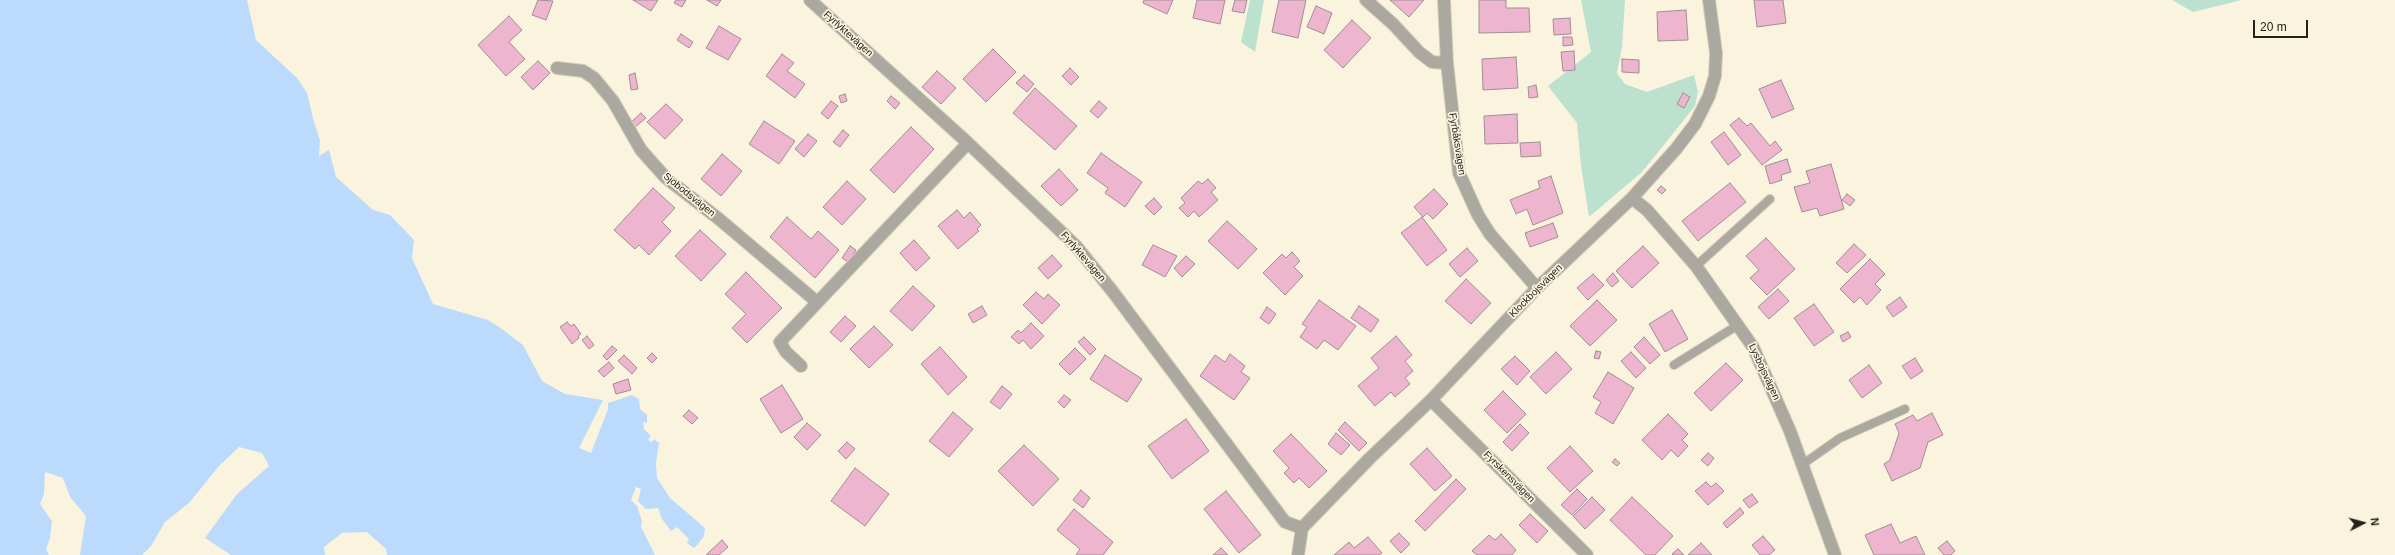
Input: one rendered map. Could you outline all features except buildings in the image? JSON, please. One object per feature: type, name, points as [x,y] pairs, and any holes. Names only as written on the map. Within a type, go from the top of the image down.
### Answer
[{"type":"street","name":"Fyrlyktevägen","points":[[810,0],[968,143],[1076,246],[1113,292],[1285,522],[1302,528]]},
{"type":"street","points":[[1366,0],[1424,56],[1432,62],[1447,63]]},
{"type":"street","name":"Fyrbåksvägen","points":[[1444,0],[1447,63],[1455,150],[1459,173],[1468,195],[1490,234],[1537,288]]},
{"type":"street","name":"Klockbojsvägen","points":[[1302,528],[1369,459],[1431,400],[1537,288],[1632,198],[1676,149],[1695,124],[1709,96],[1715,76],[1716,53],[1709,0]]},
{"type":"street","name":"Sjöbodsvägen","points":[[557,68],[583,70],[594,78],[613,101],[641,150],[666,178],[719,219],[817,302]]},
{"type":"street","points":[[801,366],[786,352],[780,342],[817,302],[837,285],[968,143]]},
{"type":"street","name":"Lysbojsvägen","points":[[1632,198],[1647,210],[1696,266],[1754,347],[1802,464],[1835,555]]},
{"type":"street","name":"Fyrskensvägen","points":[[1431,400],[1587,555]]},
{"type":"street","points":[[1298,555],[1302,528]]},
{"type":"lane","points":[[1696,266],[1770,199]]},
{"type":"lane","points":[[1674,366],[1738,325]]},
{"type":"lane","points":[[1802,464],[1840,438],[1905,409]]},
{"type":"green space","points":[[1250,0],[1264,0],[1255,52],[1241,42]]},
{"type":"green space","points":[[1581,0],[1625,0],[1622,47],[1617,73],[1625,84],[1647,92],[1694,75],[1698,92],[1695,106],[1642,172],[1589,217],[1581,166],[1577,123],[1548,86],[1591,52]]},
{"type":"green space","points":[[2172,0],[2242,0],[2193,12]]},
{"type":"water","points":[[0,0],[247,0],[256,40],[297,78],[307,93],[320,140],[319,156],[329,150],[336,177],[373,210],[390,215],[414,240],[412,258],[433,304],[488,320],[502,329],[523,345],[542,381],[565,394],[603,400],[579,448],[591,453],[608,409],[608,403],[632,395],[639,399],[640,409],[647,415],[647,423],[643,422],[644,429],[651,436],[648,440],[652,442],[654,439],[659,443],[656,463],[657,478],[670,498],[705,528],[704,536],[698,544],[694,548],[687,543],[689,539],[677,527],[671,531],[662,519],[658,508],[646,509],[638,501],[641,489],[636,487],[631,500],[637,506],[642,521],[641,527],[655,555],[387,555],[386,549],[367,532],[342,533],[324,547],[325,555],[231,555],[205,538],[237,494],[269,466],[262,453],[239,447],[219,466],[189,503],[165,522],[151,546],[142,555],[80,555],[86,516],[70,497],[63,478],[45,472],[44,494],[40,504],[52,521],[50,538],[46,549],[49,555],[0,555]]}]
